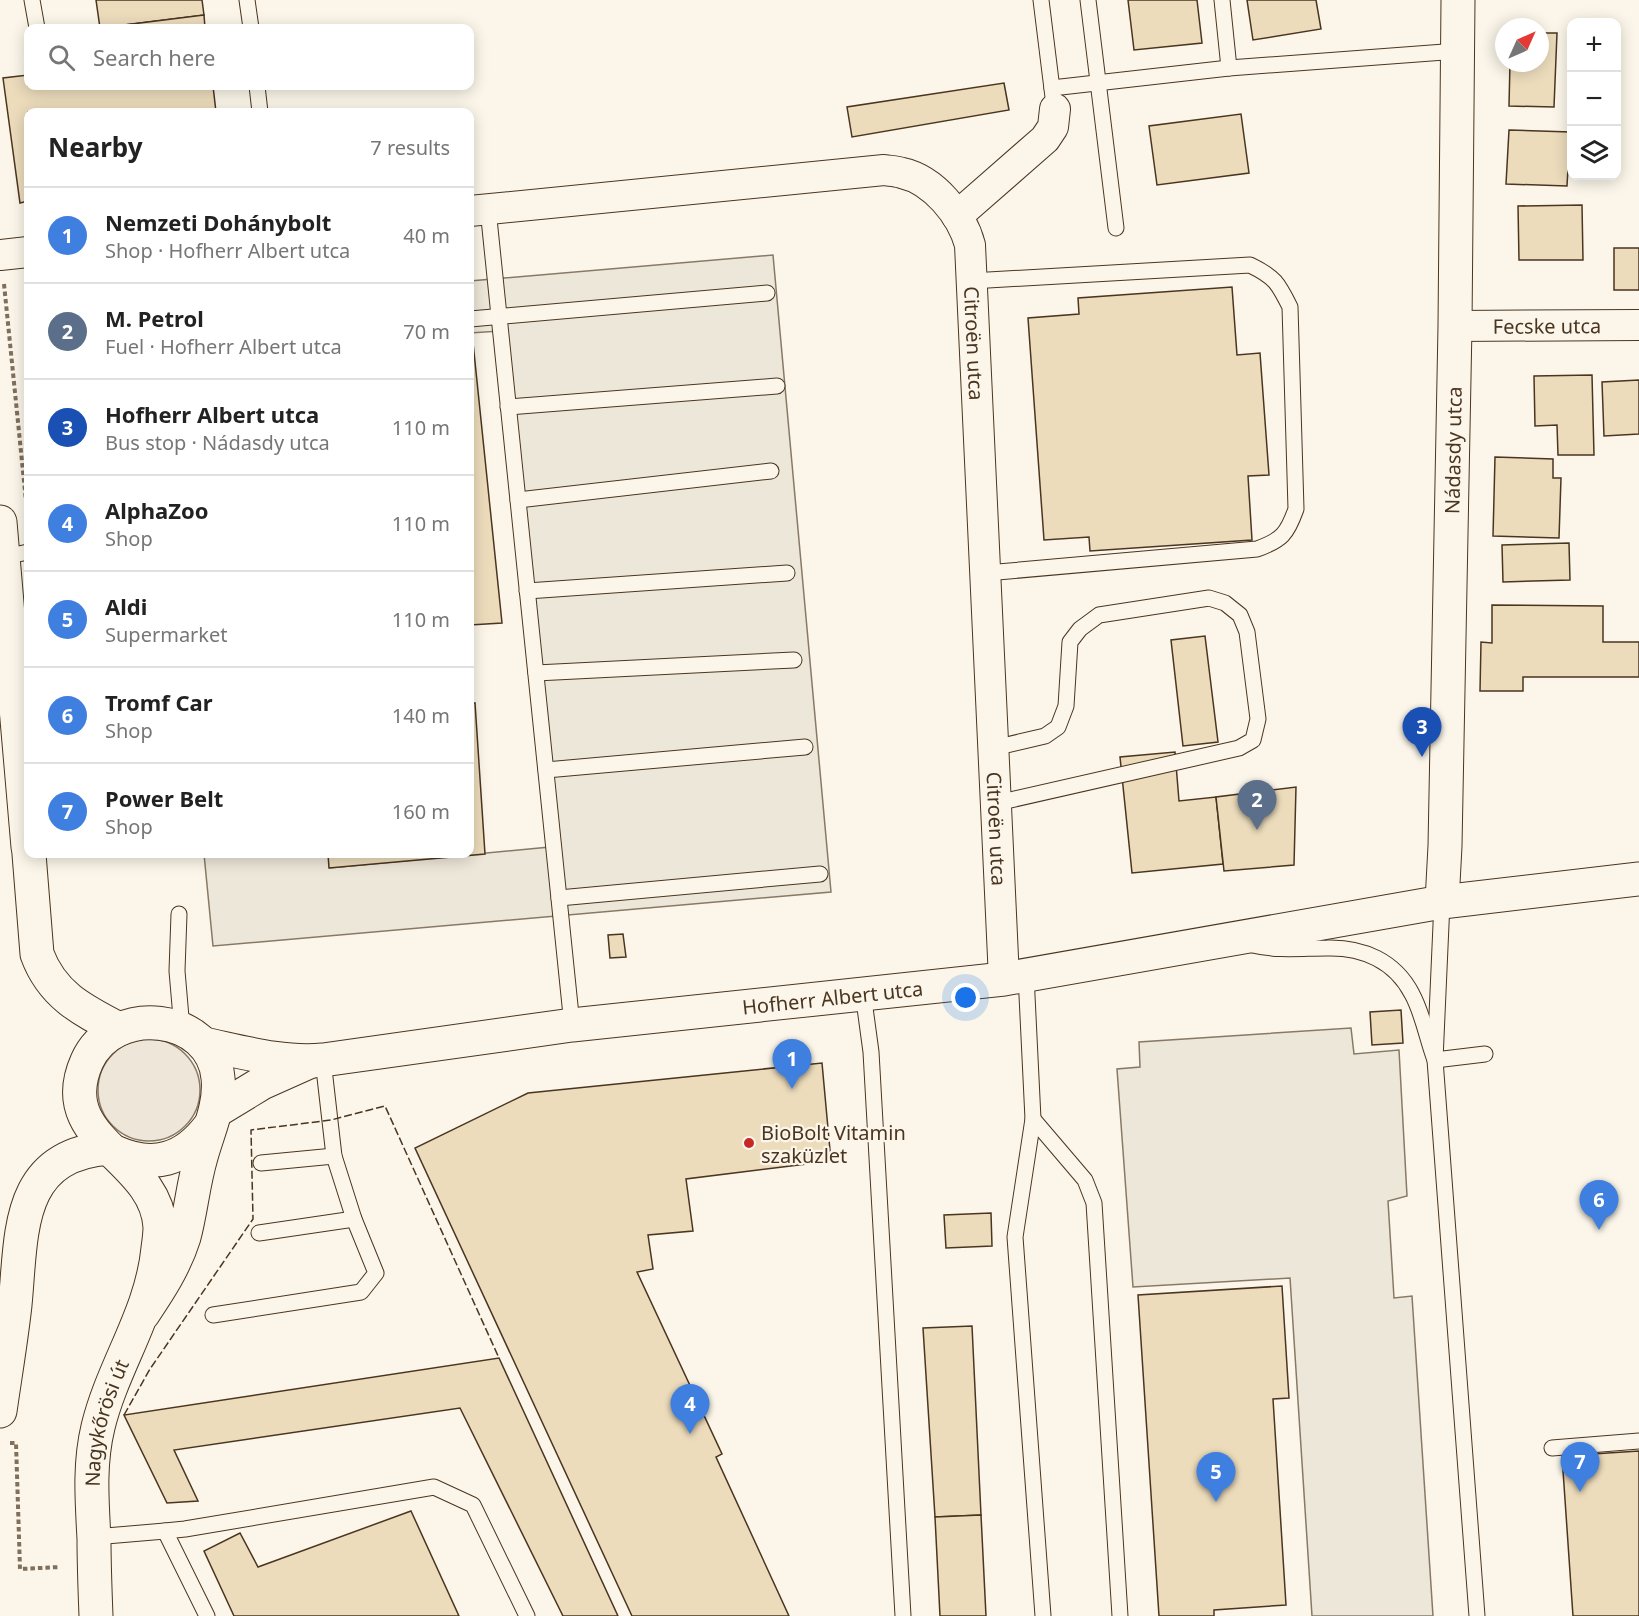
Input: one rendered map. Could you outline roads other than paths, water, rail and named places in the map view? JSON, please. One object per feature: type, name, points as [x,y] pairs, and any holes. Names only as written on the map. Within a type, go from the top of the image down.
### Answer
[{"type":"street","name":"Nádasdy utca","points":[[1442,902],[1455,326],[1458,0]]},
{"type":"street","points":[[957,216],[1046,139],[1053,127],[1054,98]]},
{"type":"street","name":"Citroën utca","points":[[479,210],[884,170],[903,172],[919,180],[936,193],[957,216],[966,229],[970,245],[997,803],[1015,977]]},
{"type":"street","name":"Fecske utca","points":[[1455,326],[1639,325]]},
{"type":"street","points":[[0,522],[16,554],[24,749]]},
{"type":"street","points":[[29,858],[38,954],[42,968],[51,982],[70,1002],[119,1029]]},
{"type":"street","name":"Hofherr Albert utca","points":[[193,1036],[268,1057],[317,1060],[572,1025],[1015,977],[1442,902],[1639,879]]},
{"type":"street","name":"Nagykőrösi út","points":[[96,1616],[91,1487],[93,1450],[107,1397],[143,1314],[156,1267],[160,1226],[153,1199],[142,1181],[98,1138],[86,1121],[80,1100],[81,1078],[88,1058],[101,1041],[119,1029],[144,1022],[165,1024],[193,1036],[214,1059],[219,1094],[199,1163],[183,1239],[170,1273],[143,1314]]},
{"type":"street","name":"Hofherr Albert utca","points":[[212,1119],[262,1083],[317,1060]]},
{"type":"street","points":[[0,1411],[15,1308],[22,1231],[26,1210],[33,1192],[43,1177],[59,1163],[92,1149],[112,1150],[128,1158],[142,1161],[170,1158],[186,1151],[199,1140],[212,1119]]},
{"type":"lane","points":[[32,0],[36,24]]},
{"type":"lane","points":[[247,0],[250,24]]},
{"type":"lane","points":[[1041,0],[1054,98],[1098,83],[1229,68],[1458,51]]},
{"type":"lane","points":[[1088,0],[1116,228]]},
{"type":"lane","points":[[1221,0],[1229,68]]},
{"type":"lane","points":[[257,90],[260,108]]},
{"type":"lane","points":[[479,210],[499,316],[572,1025]]},
{"type":"lane","points":[[971,281],[1250,265],[1269,274],[1281,287],[1290,307],[1296,509],[1289,528],[1274,543],[1257,549],[986,573]]},
{"type":"lane","points":[[474,319],[767,293]]},
{"type":"lane","points":[[508,407],[777,386]]},
{"type":"lane","points":[[518,500],[771,471]]},
{"type":"lane","points":[[527,591],[786,573]]},
{"type":"lane","points":[[994,748],[1045,736],[1058,726],[1066,706],[1070,642],[1080,629],[1098,615],[1209,598],[1226,603],[1240,615],[1247,632],[1258,719],[1253,740],[1239,748],[997,803]]},
{"type":"lane","points":[[536,673],[794,660]]},
{"type":"lane","points":[[546,770],[805,747]]},
{"type":"lane","points":[[559,898],[820,874]]},
{"type":"lane","points":[[1442,902],[1435,1060],[1477,1616]]},
{"type":"lane","points":[[179,914],[177,971],[193,1036]]},
{"type":"lane","points":[[1231,939],[1267,949],[1348,948],[1378,958],[1401,978],[1412,993],[1435,1060]]},
{"type":"lane","points":[[1015,977],[1033,1119],[1015,1238],[1043,1616]]},
{"type":"lane","points":[[863,993],[871,1052],[903,1616]]},
{"type":"lane","points":[[1435,1060],[1485,1054]]},
{"type":"lane","points":[[213,1315],[361,1292],[376,1274],[354,1219],[334,1156],[317,1060]]},
{"type":"lane","points":[[1033,1119],[1085,1180],[1094,1203],[1120,1616]]},
{"type":"lane","points":[[261,1163],[334,1156]]},
{"type":"lane","points":[[260,1233],[354,1219]]},
{"type":"lane","points":[[1552,1448],[1639,1441]]},
{"type":"lane","points":[[94,1552],[165,1531],[434,1487],[473,1505],[527,1616]]},
{"type":"lane","points":[[165,1531],[207,1616]]},
{"type":"place","name":"Hofherr Albert utca","points":[[1422,757]]},
{"type":"place","name":"M. Petrol","points":[[1257,830]]},
{"type":"place","name":"Nemzeti Dohánybolt","points":[[792,1089]]},
{"type":"place","name":"BioBolt Vitamin szaküzlet","points":[[749,1143]]},
{"type":"place","name":"Tromf Car","points":[[1599,1230]]},
{"type":"place","name":"AlphaZoo","points":[[690,1434]]},
{"type":"place","name":"Power Belt","points":[[1580,1492]]},
{"type":"place","name":"Aldi","points":[[1216,1502]]}]
